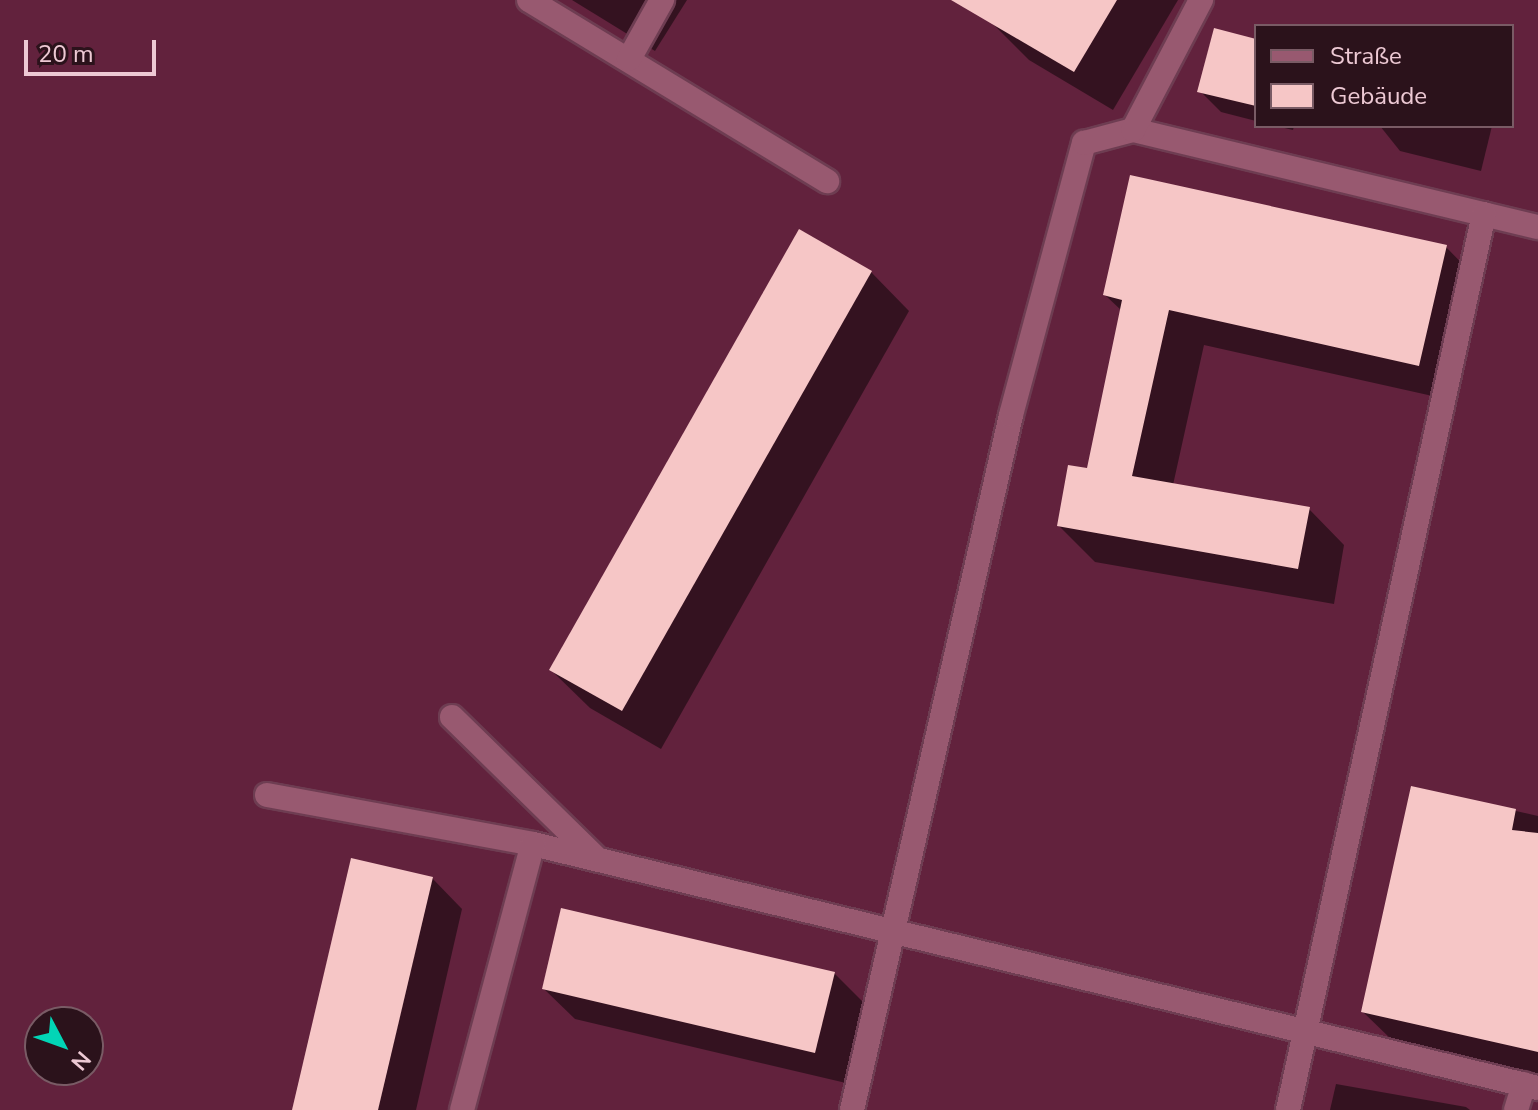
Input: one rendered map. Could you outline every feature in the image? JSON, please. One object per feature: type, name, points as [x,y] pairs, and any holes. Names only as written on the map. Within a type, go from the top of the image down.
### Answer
[{"type":"lane","points":[[529,0],[827,181]]},
{"type":"lane","points":[[629,59],[662,0]]},
{"type":"lane","points":[[1133,130],[1201,0]]},
{"type":"lane","points":[[852,1110],[1011,415],[1084,143],[1133,130],[1538,227]]},
{"type":"lane","points":[[1288,1110],[1484,214]]},
{"type":"lane","points":[[452,717],[598,859]]},
{"type":"lane","points":[[267,795],[533,844],[1531,1086],[1516,1110]]},
{"type":"lane","points":[[462,1110],[533,844]]},
{"type":"shaded area","points":[[0,0],[1538,0],[1538,1110],[0,1110]]},
{"type":"building","points":[[951,0],[1117,0],[1074,72]]},
{"type":"building","points":[[1214,28],[1254,38],[1254,106],[1197,92]]},
{"type":"building","points":[[1130,175],[1447,245],[1419,366],[1169,310],[1132,476],[1310,507],[1298,569],[1057,526],[1068,465],[1087,468],[1122,300],[1103,295]]},
{"type":"building","points":[[799,229],[872,271],[622,711],[549,670]]},
{"type":"building","points":[[1411,786],[1516,809],[1512,830],[1538,833],[1538,1052],[1361,1012]]},
{"type":"building","points":[[351,858],[433,877],[378,1110],[292,1110]]},
{"type":"building","points":[[561,908],[835,972],[815,1053],[542,989]]}]
